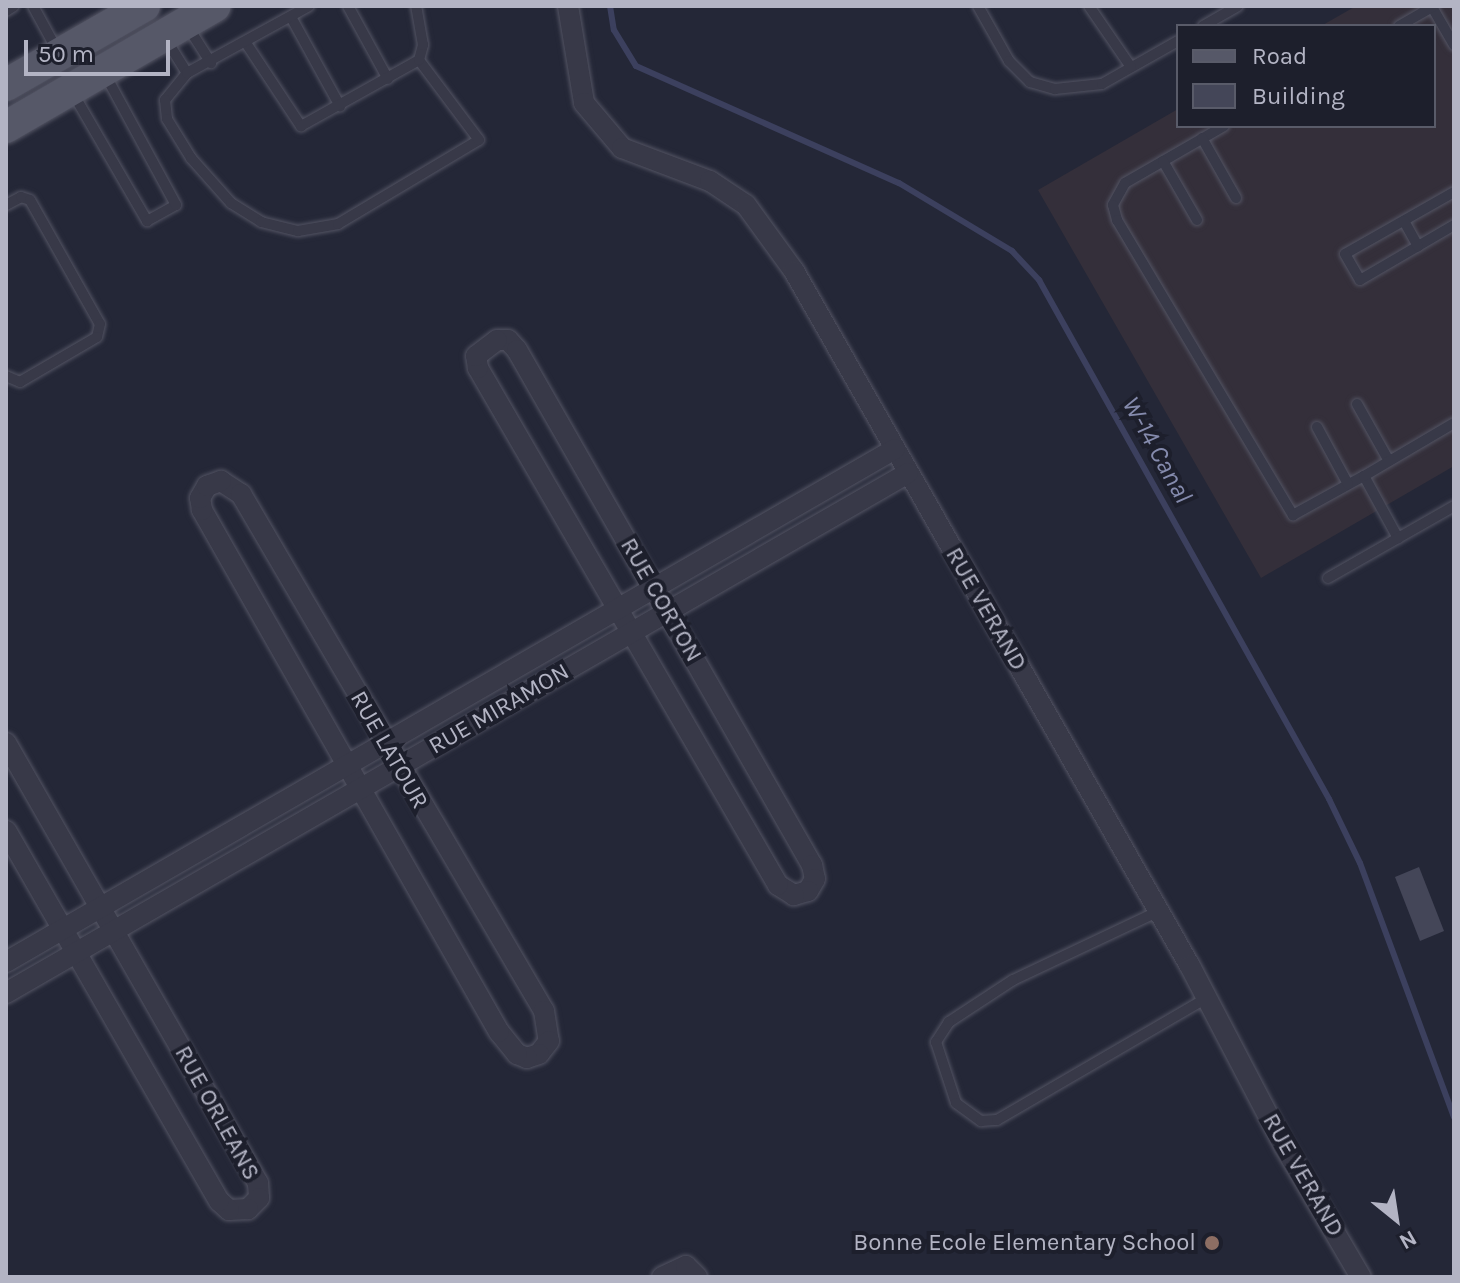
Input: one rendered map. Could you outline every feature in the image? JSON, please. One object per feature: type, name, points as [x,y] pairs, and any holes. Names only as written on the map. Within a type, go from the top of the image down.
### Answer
[{"type":"main road","points":[[6,85],[145,6]]},
{"type":"main road","points":[[6,127],[103,71],[175,21],[215,6]]},
{"type":"street","points":[[145,6],[175,21]]},
{"type":"street","name":"RUE VERAND","points":[[568,6],[584,103],[622,148],[710,181],[746,205],[794,271],[1159,911],[1361,1277]]},
{"type":"street","name":"RUE CORTON","points":[[508,340],[517,350],[655,588],[812,865],[815,879],[808,891],[794,895],[778,885],[478,368],[476,356],[485,345],[508,340]]},
{"type":"street","name":"RUE MIRAMON","points":[[6,962],[895,449]]},
{"type":"street","name":"RUE MIRAMON","points":[[6,993],[908,473]]},
{"type":"street","name":"RUE LATOUR","points":[[221,481],[241,494],[385,744],[544,1011],[549,1041],[539,1054],[527,1058],[517,1054],[499,1032],[202,510],[200,498],[207,486],[221,481]]},
{"type":"street","name":"RUE ORLEANS","points":[[6,743],[258,1183],[259,1198],[248,1209],[229,1210],[219,1201],[6,831]]},
{"type":"street","points":[[662,1277],[686,1266],[697,1277]]},
{"type":"lane","points":[[6,11],[14,6]]},
{"type":"lane","points":[[33,6],[60,55]]},
{"type":"lane","points":[[309,6],[211,63],[187,73],[165,100],[167,119],[191,158],[231,203],[261,222],[298,231],[338,224],[479,140],[419,60]]},
{"type":"lane","points":[[348,6],[388,79]]},
{"type":"lane","points":[[246,43],[301,126],[419,60],[423,45],[416,6]]},
{"type":"lane","points":[[978,6],[1009,61],[1030,82],[1079,90],[1176,42]]},
{"type":"lane","points":[[1089,6],[1131,67]]},
{"type":"lane","points":[[1206,24],[1238,6]]},
{"type":"lane","points":[[1403,24],[1433,7],[1454,45]]},
{"type":"lane","points":[[291,17],[340,106]]},
{"type":"lane","points":[[175,21],[211,63]]},
{"type":"lane","points":[[175,21],[187,73]]},
{"type":"lane","points":[[71,90],[147,221],[176,205],[103,71]]},
{"type":"lane","points":[[1220,128],[1116,193],[1117,220],[1293,515],[1454,423]]},
{"type":"lane","points":[[1202,138],[1236,198]]},
{"type":"lane","points":[[1163,161],[1197,220]]},
{"type":"lane","points":[[1454,192],[1345,254],[1360,280],[1454,225]]},
{"type":"lane","points":[[6,205],[21,197],[30,200],[100,324],[97,337],[20,382],[6,376]]},
{"type":"lane","points":[[1404,221],[1418,246]]},
{"type":"lane","points":[[1357,404],[1389,461]]},
{"type":"lane","points":[[1317,427],[1348,484]]},
{"type":"lane","points":[[1364,476],[1398,538]]},
{"type":"lane","points":[[1328,578],[1454,506]]},
{"type":"lane","points":[[1159,911],[1013,980],[949,1022],[936,1042],[956,1103],[981,1121],[997,1120],[1207,998]]},
{"type":"shaded area","points":[[1356,6],[1454,6],[1454,466],[1261,578],[1038,190],[1176,110],[1176,128],[1436,128],[1436,24],[1324,24]]},
{"type":"building","points":[[1419,867],[1444,931],[1420,941],[1395,877]]},
{"type":"waterway","name":"W-14 Canal","points":[[610,6],[614,30],[636,66],[899,183],[1012,251],[1039,280],[1329,799],[1360,863],[1454,1117]]},
{"type":"place","name":"Bonne Ecole Elementary School","points":[[1212,1243]]}]
